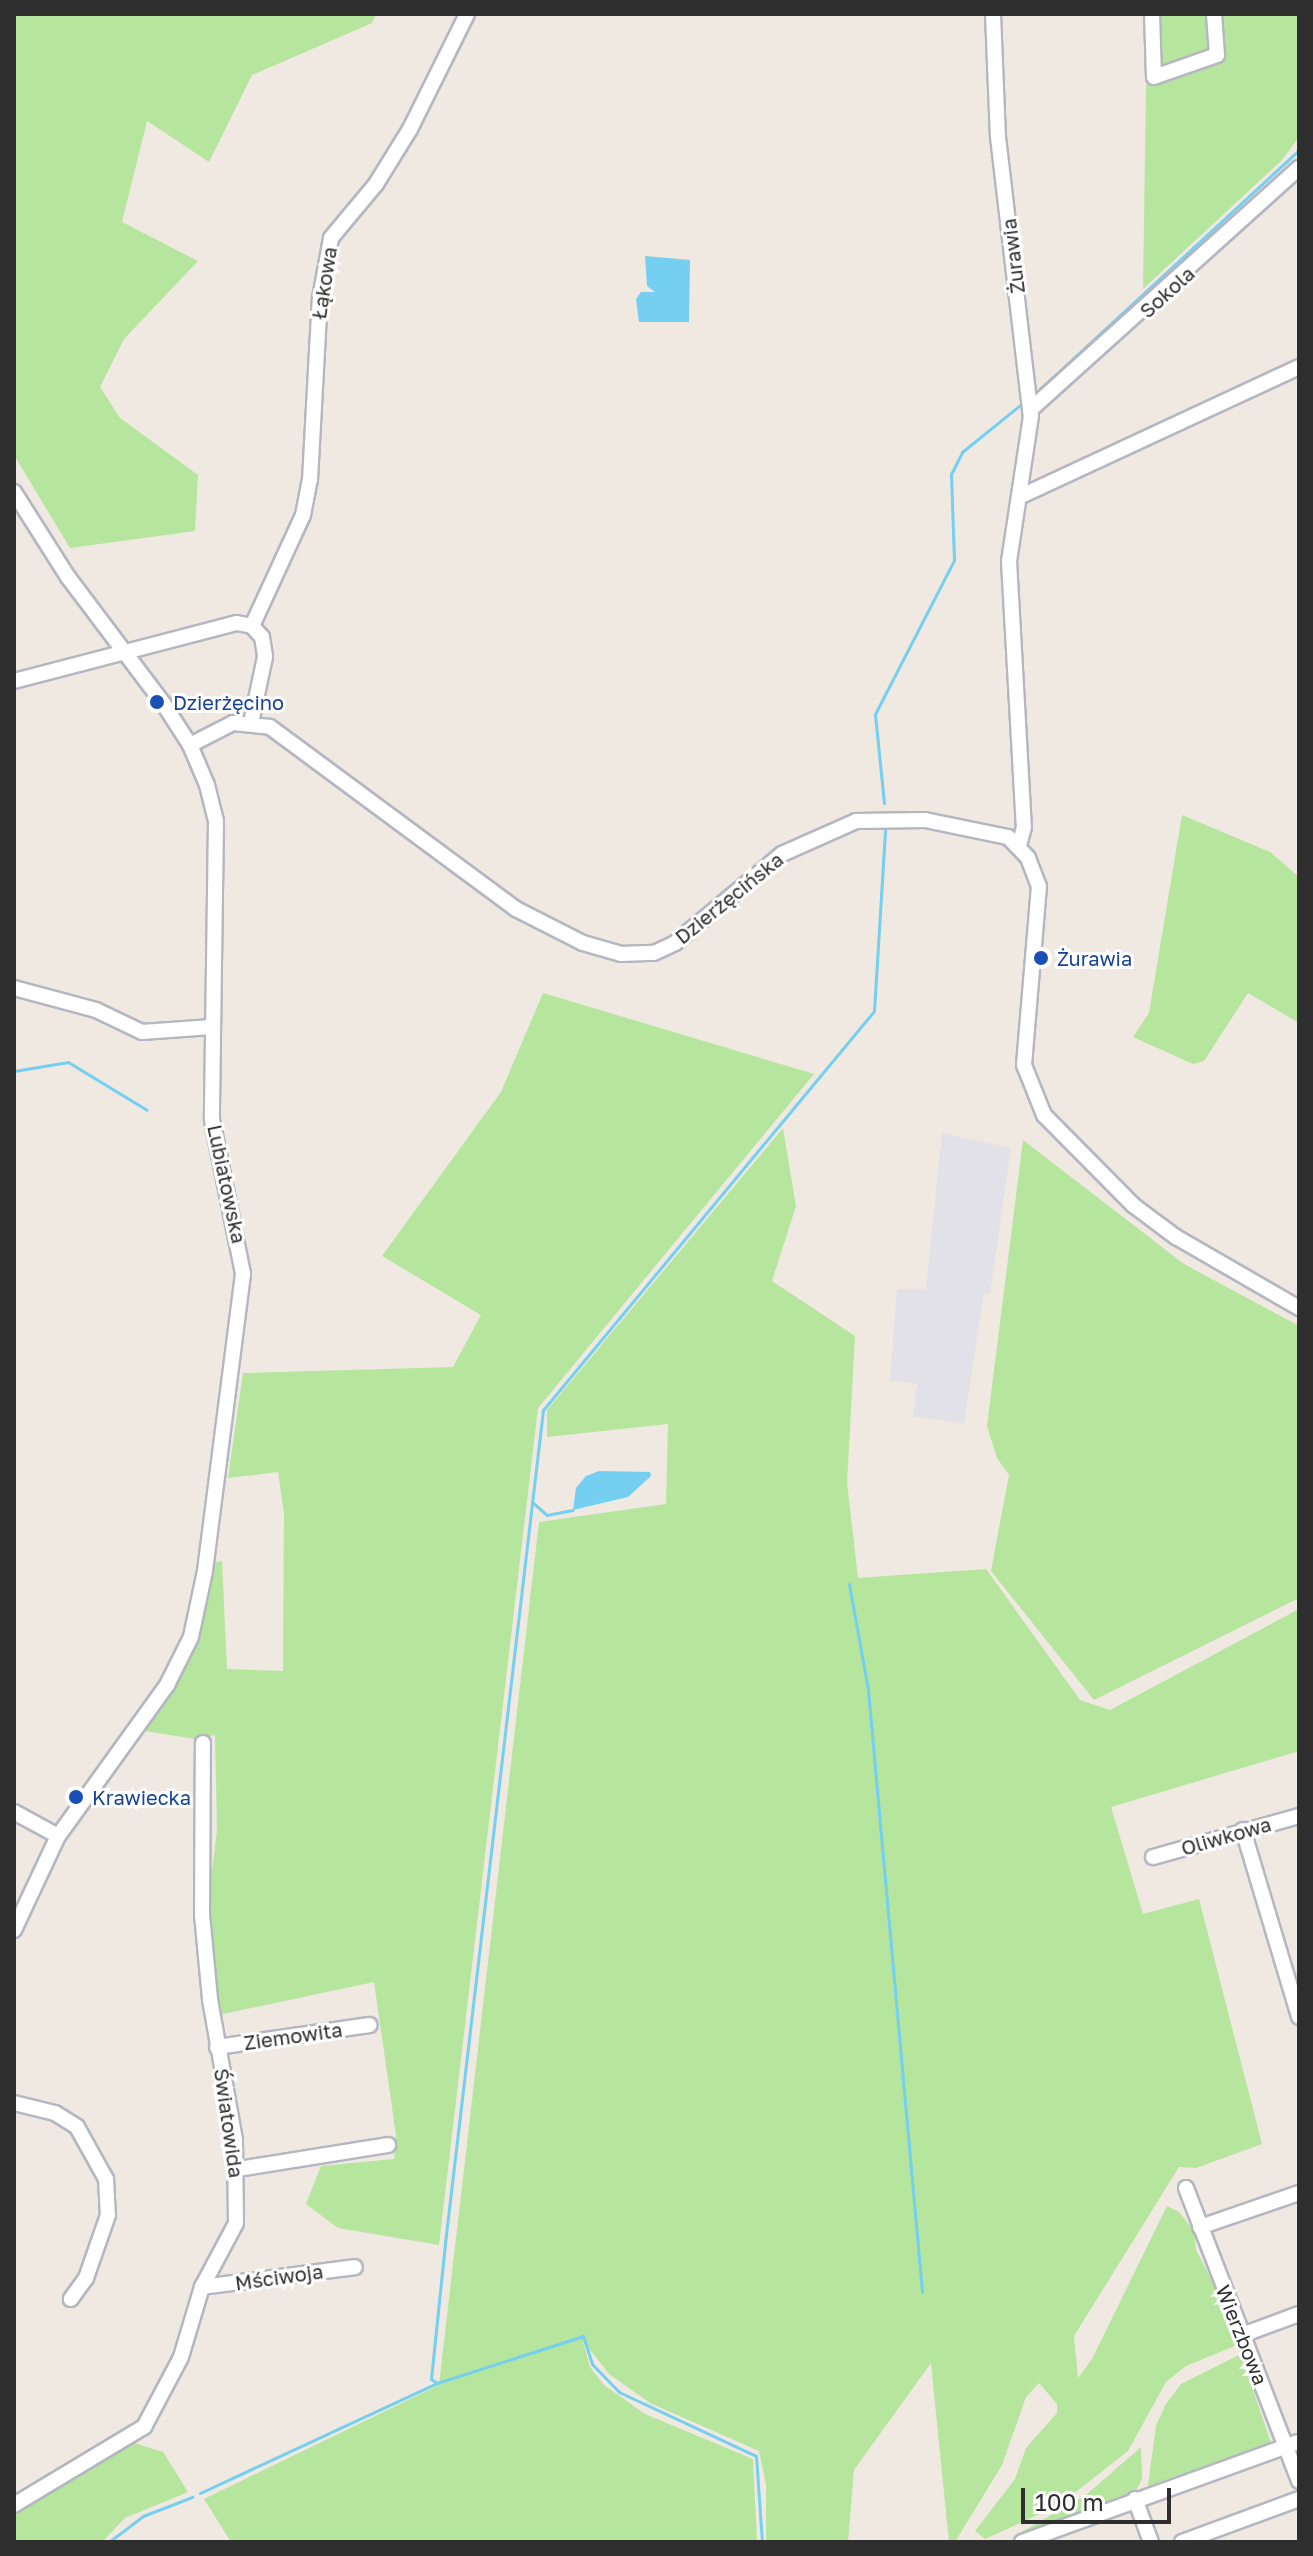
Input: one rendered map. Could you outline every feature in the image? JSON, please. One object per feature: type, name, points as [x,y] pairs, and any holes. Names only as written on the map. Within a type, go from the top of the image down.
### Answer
[{"type":"street","name":"Łąkowa","points":[[252,626],[303,515],[320,298],[331,238],[376,184],[410,129],[467,14]]},
{"type":"street","name":"Żurawia","points":[[993,14],[998,137],[1030,410],[1009,561],[1024,827],[1019,846]]},
{"type":"street","points":[[1152,14],[1154,77],[1217,55],[1214,14]]},
{"type":"street","name":"Sokola","points":[[1030,410],[1093,359],[1299,168]]},
{"type":"street","points":[[1019,497],[1299,367]]},
{"type":"street","name":"Lubiatowska","points":[[14,492],[68,577],[130,653],[190,745],[216,821],[212,1120],[243,1274],[199,1603],[191,1637],[167,1685],[58,1836],[14,1930]]},
{"type":"street","points":[[14,681],[237,623],[252,626],[262,637],[265,657],[251,723],[233,723],[190,745]]},
{"type":"street","name":"Dzierżęcińska","points":[[251,723],[285,735],[516,909],[583,943],[621,954],[654,953],[675,943],[782,854],[826,830],[856,821],[885,818],[978,827],[1019,846]]},
{"type":"street","points":[[1019,846],[1039,886],[1024,1065],[1036,1102],[1058,1133],[1133,1205],[1199,1253],[1299,1308]]},
{"type":"street","points":[[14,988],[96,1010],[142,1032],[212,1027]]},
{"type":"street","name":"Światowida","points":[[14,2505],[144,2427],[181,2357],[202,2287],[236,2223],[238,2169],[217,2047],[202,1915],[203,1743]]},
{"type":"street","points":[[14,1812],[58,1836]]},
{"type":"street","name":"Oliwkowa","points":[[1153,1857],[1299,1816]]},
{"type":"street","points":[[1243,1830],[1299,2017]]},
{"type":"street","name":"Ziemowita","points":[[217,2047],[369,2025]]},
{"type":"street","points":[[14,2103],[55,2113],[77,2127],[106,2179],[108,2215],[86,2278],[71,2299]]},
{"type":"street","points":[[238,2169],[388,2145]]},
{"type":"street","name":"Wierzbowa","points":[[1186,2188],[1242,2335],[1293,2444],[1299,2481]]},
{"type":"street","points":[[1200,2227],[1299,2193]]},
{"type":"street","name":"Mściwoja","points":[[202,2287],[355,2267]]},
{"type":"street","points":[[1242,2335],[1299,2314]]},
{"type":"street","points":[[1022,2542],[1293,2444]]},
{"type":"street","points":[[1135,2499],[1151,2542]]},
{"type":"street","points":[[1182,2542],[1299,2499]]},
{"type":"shaded area","points":[[942,1133],[1011,1148],[990,1294],[984,1293],[964,1423],[913,1417],[917,1384],[890,1380],[897,1289],[926,1289]]},
{"type":"green space","points":[[14,14],[376,14],[372,23],[252,75],[209,162],[147,121],[122,222],[198,261],[124,339],[100,387],[120,418],[198,475],[195,531],[70,548],[14,455]]},
{"type":"green space","points":[[1161,14],[1299,14],[1299,137],[1282,160],[1143,289],[1146,85],[1162,80]]},
{"type":"green space","points":[[1182,815],[1270,852],[1299,877],[1299,1023],[1248,993],[1204,1061],[1193,1064],[1133,1037],[1149,1013]]},
{"type":"green space","points":[[543,993],[814,1074],[538,1408],[439,2245],[338,2228],[306,2204],[321,2166],[394,2159],[396,2135],[374,1982],[218,2015],[206,1921],[217,1830],[215,1735],[195,1739],[145,1731],[173,1690],[199,1635],[212,1563],[222,1561],[227,1669],[283,1671],[284,1513],[278,1472],[228,1478],[243,1373],[453,1367],[481,1315],[382,1256],[501,1092]]},
{"type":"green space","points":[[783,1128],[796,1206],[772,1281],[855,1336],[847,1483],[858,1578],[986,1569],[1080,1700],[1110,1710],[1299,1609],[1299,1751],[1111,1807],[1143,1914],[1199,1899],[1262,2144],[1196,2168],[1179,2167],[1074,2336],[1078,2378],[1092,2359],[1167,2206],[1179,2212],[1194,2231],[1196,2250],[1224,2304],[1237,2345],[1186,2366],[1166,2382],[1128,2451],[1086,2484],[1057,2506],[985,2539],[975,2531],[1015,2479],[1026,2448],[1057,2413],[1057,2404],[1039,2383],[1026,2397],[1002,2465],[955,2542],[949,2542],[931,2363],[854,2470],[848,2542],[766,2542],[766,2485],[759,2451],[650,2403],[609,2374],[583,2341],[590,2367],[604,2385],[645,2414],[753,2459],[757,2542],[231,2542],[204,2499],[439,2385],[539,1522],[666,1504],[668,1424],[547,1437],[547,1410]]},
{"type":"green space","points":[[1023,1140],[1184,1264],[1299,1326],[1299,1598],[1094,1700],[991,1571],[1009,1475],[997,1458],[987,1426]]},
{"type":"green space","points":[[1241,2354],[1271,2443],[1148,2486],[1156,2425],[1166,2404],[1181,2384]]},
{"type":"green space","points":[[134,2443],[163,2452],[188,2492],[125,2518],[102,2542],[14,2542],[14,2513]]},
{"type":"green space","points":[[1141,2447],[1142,2479],[1135,2493],[1011,2538],[1086,2495]]},
{"type":"water","points":[[645,256],[690,260],[689,322],[639,322],[636,299],[641,292],[655,292],[647,286]]},
{"type":"water","points":[[599,1471],[650,1472],[651,1476],[628,1497],[573,1510],[576,1488],[586,1476]]},
{"type":"waterway","points":[[1041,388],[1299,150]]},
{"type":"waterway","points":[[884,803],[875,714],[954,560],[951,474],[962,452],[1020,405]]},
{"type":"waterway","points":[[437,2383],[431,2379],[445,2243],[543,1410],[874,1011],[885,830]]},
{"type":"waterway","points":[[14,1071],[68,1062],[147,1110]]},
{"type":"waterway","points":[[532,1502],[547,1515],[573,1510]]},
{"type":"waterway","points":[[849,1584],[868,1690],[922,2292]]},
{"type":"waterway","points":[[200,2493],[437,2383],[583,2336],[592,2364],[619,2392],[756,2456],[762,2542]]},
{"type":"waterway","points":[[109,2542],[143,2516],[192,2497]]},
{"type":"place","name":"Dzierżęcino","points":[[157,702]]},
{"type":"place","name":"Żurawia","points":[[1041,958]]},
{"type":"place","name":"Krawiecka","points":[[76,1797]]}]
